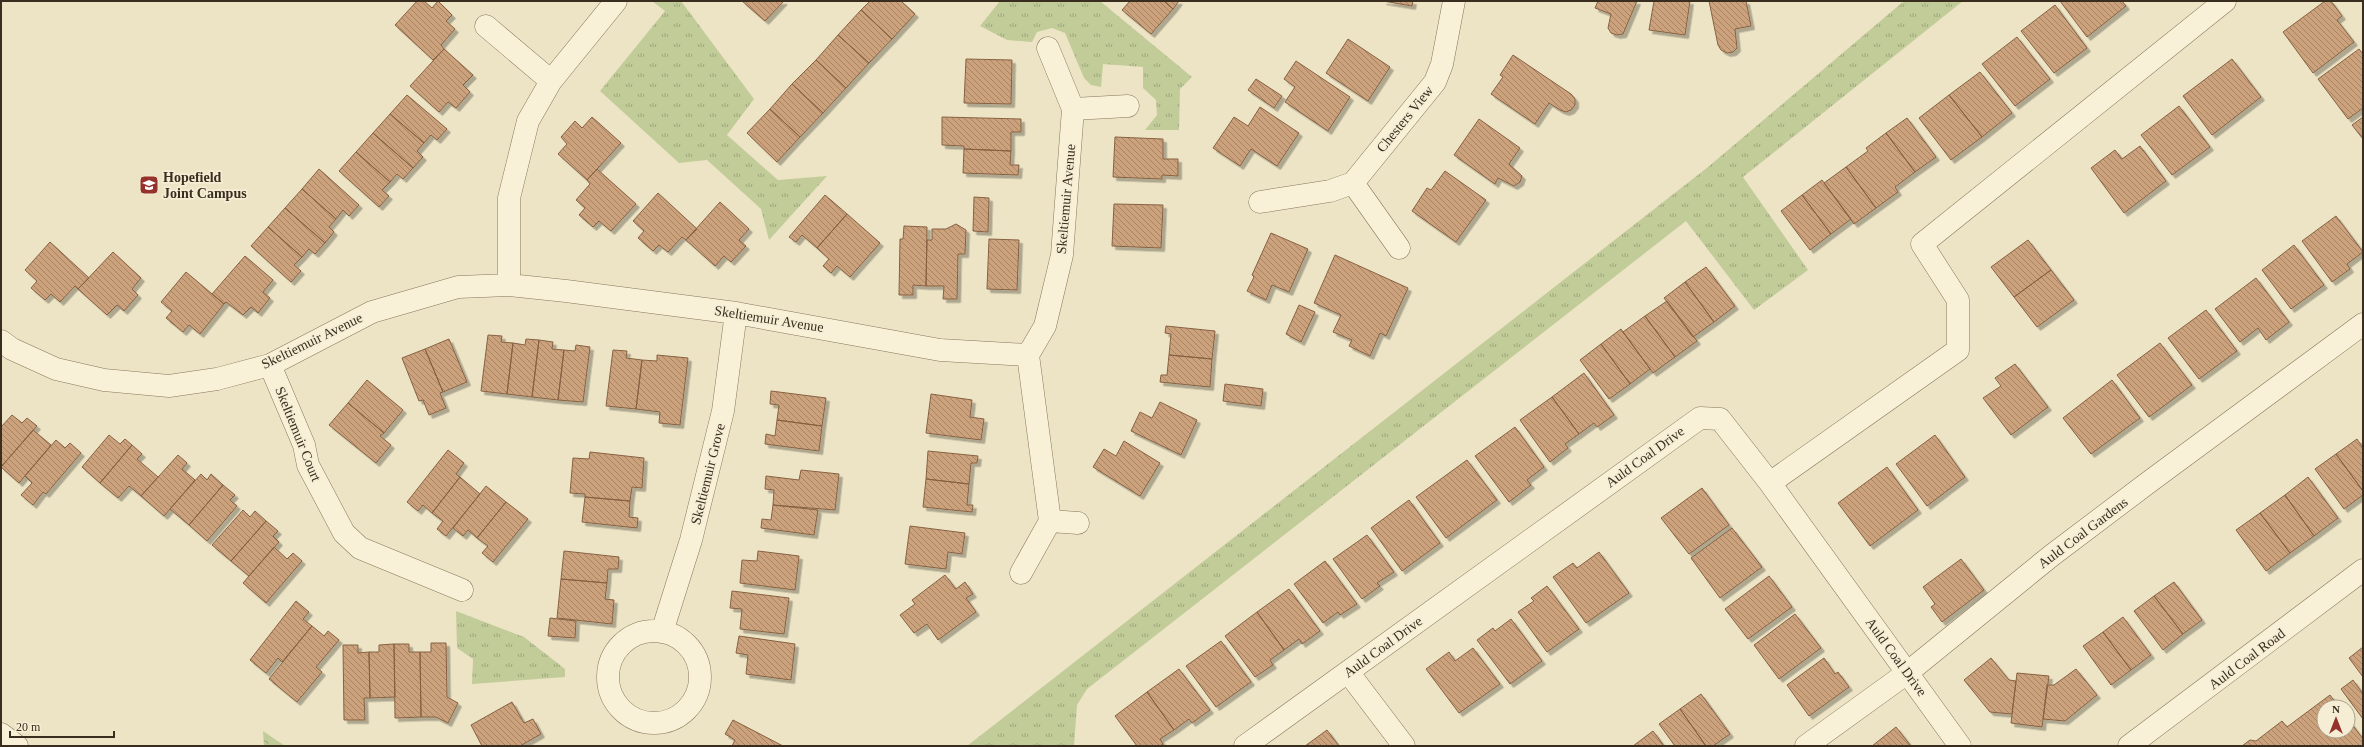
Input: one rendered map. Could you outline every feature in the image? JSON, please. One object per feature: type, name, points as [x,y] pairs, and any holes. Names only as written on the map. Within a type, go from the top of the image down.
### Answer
[{"type":"street","points":[[510,285],[510,198],[528,121],[550,81],[616,1]]},
{"type":"street","name":"Chesters View","points":[[1353,183],[1435,82],[1442,64],[1454,1]]},
{"type":"street","points":[[1770,483],[1958,350],[1958,300],[1922,244],[2225,1]]},
{"type":"street","points":[[486,26],[550,81]]},
{"type":"street","name":"Skeltiemuir Avenue","points":[[1,341],[12,349],[56,369],[104,380],[169,386],[217,379],[270,365],[372,312],[458,287],[510,285],[736,313],[940,350],[1028,355],[1045,326],[1062,255],[1073,109],[1048,48]]},
{"type":"street","points":[[1073,109],[1128,106]]},
{"type":"street","points":[[1260,202],[1330,191],[1353,183],[1399,248]]},
{"type":"street","name":"Skeltiemuir Grove","points":[[662,632],[691,540],[723,411],[736,313]]},
{"type":"street","name":"Auld Coal Gardens","points":[[1806,746],[1907,673],[2058,552],[2363,324]]},
{"type":"street","points":[[1021,573],[1050,521],[1028,355]]},
{"type":"street","name":"Skeltiemuir Court","points":[[270,365],[304,445],[308,464],[344,533],[360,548],[462,590]]},
{"type":"street","name":"Auld Coal Drive","points":[[1245,746],[1700,418],[1720,419],[1770,483],[1960,746]]},
{"type":"street","points":[[1050,521],[1078,523]]},
{"type":"street","name":"Auld Coal Road","points":[[2136,744],[2363,570]]},
{"type":"street","points":[[647,632],[662,632],[677,637],[689,647],[697,660],[700,676],[698,691],[691,705],[680,714],[667,721],[652,723],[637,720],[625,712],[612,694],[608,672],[612,658],[627,640],[647,632]]},
{"type":"street","points":[[1348,672],[1404,746]]},
{"type":"street","points":[[1,734],[17,746]]},
{"type":"green space","points":[[652,1],[681,1],[754,99],[727,135],[778,180],[827,176],[769,240],[761,209],[707,160],[679,163],[600,91],[665,11]]},
{"type":"green space","points":[[1000,1],[1100,1],[1192,77],[1180,89],[1179,130],[1145,130],[1157,115],[1156,100],[1143,88],[1143,67],[1103,64],[1101,87],[1091,85],[1084,78],[1065,33],[1052,28],[1037,32],[1032,42],[1007,40],[980,26]]},
{"type":"green space","points":[[1904,1],[1963,1],[1743,177],[1808,270],[1754,310],[1686,221],[1087,689],[1077,705],[1074,746],[967,746],[1708,167]]},
{"type":"green space","points":[[456,611],[524,637],[565,669],[565,677],[472,684],[473,659],[457,648]]},
{"type":"green space","points":[[263,731],[285,746],[264,746]]},
{"type":"building","points":[[417,1],[424,1],[432,8],[438,1],[452,15],[446,21],[455,29],[441,45],[444,49],[433,60],[395,25]]},
{"type":"building","points":[[742,1],[784,1],[765,21]]},
{"type":"building","points":[[870,1],[901,1],[915,14],[892,39],[861,10]]},
{"type":"building","points":[[1130,1],[1164,1],[1173,9],[1151,34],[1122,10]]},
{"type":"building","points":[[1164,1],[1179,1],[1173,9]]},
{"type":"building","points":[[1383,1],[1413,1],[1412,6]]},
{"type":"building","points":[[1598,1],[1637,1],[1623,34],[1617,35],[1611,33],[1608,28],[1611,14],[1595,8]]},
{"type":"building","points":[[1654,1],[1690,1],[1685,35],[1649,30]]},
{"type":"building","points":[[1709,1],[1746,1],[1751,26],[1735,29],[1737,48],[1733,52],[1727,53],[1721,50],[1718,45]]},
{"type":"building","points":[[2060,1],[2122,1],[2126,6],[2087,37]]},
{"type":"building","points":[[2325,1],[2331,1],[2342,16],[2337,20],[2354,42],[2313,73],[2283,32]]},
{"type":"building","points":[[2055,5],[2087,48],[2054,73],[2021,31]]},
{"type":"building","points":[[861,10],[892,39],[869,63],[838,35]]},
{"type":"building","points":[[838,35],[869,63],[846,88],[816,60]]},
{"type":"building","points":[[2017,37],[2050,79],[2015,106],[1982,64]]},
{"type":"building","points":[[1348,39],[1390,67],[1368,101],[1326,73]]},
{"type":"building","points":[[444,49],[473,75],[463,85],[470,92],[456,108],[448,102],[439,112],[410,86]]},
{"type":"building","points":[[2359,49],[2363,54],[2363,108],[2348,119],[2318,79]]},
{"type":"building","points":[[1513,55],[1571,94],[1575,99],[1575,105],[1571,110],[1566,112],[1549,103],[1535,124],[1491,94],[1503,77],[1500,75]]},
{"type":"building","points":[[966,59],[1012,60],[1011,104],[964,103]]},
{"type":"building","points":[[2232,59],[2261,97],[2212,135],[2183,96]]},
{"type":"building","points":[[816,60],[846,88],[823,113],[792,84]]},
{"type":"building","points":[[1296,61],[1350,97],[1328,131],[1285,102],[1295,87],[1284,79]]},
{"type":"building","points":[[1980,72],[2012,113],[1982,137],[1949,95]]},
{"type":"building","points":[[1256,79],[1282,96],[1274,108],[1248,90]]},
{"type":"building","points":[[792,84],[823,113],[800,137],[770,109]]},
{"type":"building","points":[[407,95],[447,129],[437,140],[431,135],[424,143],[390,114]]},
{"type":"building","points":[[1949,95],[1982,137],[1951,160],[1919,118]]},
{"type":"building","points":[[2179,106],[2210,147],[2172,175],[2141,135]]},
{"type":"building","points":[[1260,107],[1299,133],[1277,166],[1251,149],[1240,166],[1213,148],[1234,117],[1248,126]]},
{"type":"building","points":[[770,109],[800,137],[777,162],[747,133]]},
{"type":"building","points":[[390,114],[424,143],[417,151],[423,157],[413,168],[373,133]]},
{"type":"building","points":[[592,117],[621,143],[587,180],[558,154],[567,144],[561,137],[575,121],[582,128]]},
{"type":"building","points":[[942,117],[1021,119],[1021,132],[1011,132],[1011,151],[964,149],[964,146],[942,145]]},
{"type":"building","points":[[2363,117],[2363,139],[2352,125]]},
{"type":"building","points":[[1907,118],[1936,157],[1915,172],[1886,133]]},
{"type":"building","points":[[1479,119],[1520,148],[1509,164],[1522,176],[1520,182],[1514,186],[1498,178],[1495,184],[1454,155]]},
{"type":"building","points":[[373,133],[413,168],[403,179],[397,174],[390,182],[356,152]]},
{"type":"building","points":[[1886,133],[1915,172],[1895,187],[1898,192],[1876,208],[1846,167],[1868,151],[1866,148]]},
{"type":"building","points":[[1115,137],[1163,139],[1163,159],[1178,159],[1178,176],[1162,175],[1162,179],[1113,177]]},
{"type":"building","points":[[2140,146],[2166,181],[2124,213],[2091,168],[2115,150],[2122,159]]},
{"type":"building","points":[[964,149],[1011,151],[1010,165],[1019,165],[1018,175],[963,173]]},
{"type":"building","points":[[356,152],[390,182],[382,190],[389,196],[379,207],[339,171]]},
{"type":"building","points":[[1846,167],[1876,208],[1854,224],[1824,183]]},
{"type":"building","points":[[319,169],[359,205],[349,216],[343,210],[336,219],[302,189]]},
{"type":"building","points":[[597,169],[636,204],[611,231],[599,221],[593,227],[579,215],[585,208],[576,200],[590,184],[587,180]]},
{"type":"building","points":[[1445,171],[1486,200],[1456,242],[1412,211],[1427,188],[1431,190]]},
{"type":"building","points":[[1822,180],[1851,219],[1831,234],[1802,195]]},
{"type":"building","points":[[302,189],[336,219],[329,227],[334,232],[325,243],[285,208]]},
{"type":"building","points":[[658,193],[697,229],[686,240],[682,237],[668,252],[659,245],[653,251],[638,238],[644,231],[633,221]]},
{"type":"building","points":[[825,195],[847,214],[817,248],[802,235],[796,242],[789,237]]},
{"type":"building","points":[[1802,195],[1831,234],[1810,250],[1781,211]]},
{"type":"building","points":[[974,197],[989,198],[988,232],[973,231]]},
{"type":"building","points":[[720,202],[749,229],[739,240],[746,246],[731,262],[724,256],[715,266],[686,240]]},
{"type":"building","points":[[1114,204],[1163,205],[1161,248],[1112,246]]},
{"type":"building","points":[[285,208],[325,243],[315,254],[309,249],[302,257],[268,227]]},
{"type":"building","points":[[847,214],[880,243],[850,277],[837,266],[831,273],[823,266],[829,259],[817,248]]},
{"type":"building","points":[[2336,216],[2363,252],[2347,264],[2350,269],[2332,282],[2302,241]]},
{"type":"building","points":[[956,224],[966,230],[965,254],[958,254],[957,299],[943,299],[944,286],[926,286],[927,240],[932,240],[932,229],[946,229]]},
{"type":"building","points":[[904,226],[927,227],[926,286],[913,285],[913,295],[899,295],[900,239],[903,239]]},
{"type":"building","points":[[268,227],[302,257],[294,265],[301,271],[291,282],[251,246]]},
{"type":"building","points":[[1271,233],[1308,249],[1289,292],[1272,285],[1266,300],[1247,291],[1254,277],[1252,275]]},
{"type":"building","points":[[989,239],[1019,240],[1017,290],[987,289]]},
{"type":"building","points":[[2028,240],[2051,270],[2014,297],[1991,267]]},
{"type":"building","points":[[50,242],[89,278],[78,289],[75,286],[60,302],[51,294],[45,300],[31,288],[37,281],[25,270]]},
{"type":"building","points":[[2294,245],[2324,285],[2291,309],[2262,270]]},
{"type":"building","points":[[113,252],[141,278],[132,289],[138,295],[124,311],[117,305],[107,315],[78,289]]},
{"type":"building","points":[[1335,255],[1408,288],[1386,336],[1380,333],[1370,356],[1349,346],[1352,340],[1333,332],[1341,315],[1314,303]]},
{"type":"building","points":[[245,256],[273,280],[263,292],[270,298],[258,313],[251,307],[243,315],[226,302],[224,304],[212,294]]},
{"type":"building","points":[[1706,267],[1735,306],[1714,322],[1685,282]]},
{"type":"building","points":[[2051,270],[2074,300],[2037,327],[2014,297]]},
{"type":"building","points":[[186,272],[224,304],[200,334],[189,325],[183,332],[166,318],[172,311],[161,302]]},
{"type":"building","points":[[2256,278],[2289,322],[2266,340],[2258,328],[2240,342],[2215,309]]},
{"type":"building","points":[[1685,282],[1714,322],[1693,337],[1664,298]]},
{"type":"building","points":[[1667,301],[1697,341],[1675,357],[1645,316]]},
{"type":"building","points":[[1299,305],[1315,312],[1301,342],[1286,334]]},
{"type":"building","points":[[2206,310],[2237,351],[2199,379],[2168,338]]},
{"type":"building","points":[[1645,316],[1675,357],[1653,373],[1623,332]]},
{"type":"building","points":[[1166,326],[1215,331],[1212,359],[1169,355],[1171,334],[1165,333]]},
{"type":"building","points":[[1621,329],[1650,369],[1630,384],[1601,344]]},
{"type":"building","points":[[488,335],[502,336],[501,342],[513,343],[507,394],[481,391]]},
{"type":"building","points":[[449,339],[467,382],[443,392],[425,349]]},
{"type":"building","points":[[526,339],[539,340],[532,397],[507,394],[513,343],[525,345]]},
{"type":"building","points":[[539,340],[553,342],[552,349],[564,350],[558,400],[532,397]]},
{"type":"building","points":[[2160,343],[2192,385],[2149,417],[2117,375]]},
{"type":"building","points":[[1601,344],[1630,384],[1609,399],[1580,360]]},
{"type":"building","points":[[576,345],[590,347],[583,402],[558,400],[564,350],[575,351]]},
{"type":"building","points":[[425,349],[443,392],[440,393],[446,408],[429,415],[423,400],[419,401],[402,358]]},
{"type":"building","points":[[613,350],[627,351],[626,358],[642,360],[636,409],[606,406]]},
{"type":"building","points":[[657,355],[688,358],[680,425],[659,423],[660,412],[636,409],[642,360],[657,361]]},
{"type":"building","points":[[1169,355],[1212,359],[1210,387],[1160,382],[1161,375],[1167,375]]},
{"type":"building","points":[[2015,364],[2048,407],[2011,435],[1983,398],[2001,386],[1995,378]]},
{"type":"building","points":[[1584,373],[1614,415],[1597,427],[1594,423],[1579,434],[1552,397]]},
{"type":"building","points":[[367,380],[403,410],[384,433],[348,403]]},
{"type":"building","points":[[2112,380],[2140,418],[2091,454],[2063,418]]},
{"type":"building","points":[[1225,384],[1263,389],[1261,406],[1223,401]]},
{"type":"building","points":[[771,391],[826,398],[822,426],[777,420],[779,405],[770,404]]},
{"type":"building","points":[[931,394],[972,400],[970,417],[984,419],[981,440],[926,433]]},
{"type":"building","points":[[1552,397],[1579,434],[1565,444],[1568,448],[1550,462],[1520,420]]},
{"type":"building","points":[[1160,402],[1197,420],[1181,455],[1131,431],[1140,412],[1152,418]]},
{"type":"building","points":[[348,403],[384,433],[380,436],[391,445],[376,463],[329,425]]},
{"type":"building","points":[[12,415],[22,423],[27,418],[37,426],[1,467],[1,427]]},
{"type":"building","points":[[777,420],[822,426],[819,451],[765,444],[766,434],[775,436]]},
{"type":"building","points":[[1515,427],[1544,467],[1527,480],[1531,485],[1509,502],[1475,456]]},
{"type":"building","points":[[33,430],[51,445],[19,483],[1,467]]},
{"type":"building","points":[[109,435],[120,444],[125,439],[132,445],[100,483],[82,467]]},
{"type":"building","points":[[1935,435],[1965,477],[1927,506],[1896,464]]},
{"type":"building","points":[[2357,439],[2363,448],[2363,491],[2336,454]]},
{"type":"building","points":[[56,440],[65,448],[70,443],[81,453],[46,494],[43,492],[33,505],[21,495],[32,483],[25,476]]},
{"type":"building","points":[[1124,441],[1160,463],[1140,496],[1093,467],[1104,449],[1116,456]]},
{"type":"building","points":[[132,445],[142,454],[137,459],[158,477],[141,496],[129,486],[118,498],[100,483]]},
{"type":"building","points":[[448,450],[464,463],[456,474],[460,477],[432,513],[423,505],[418,511],[407,502]]},
{"type":"building","points":[[928,451],[978,456],[977,463],[971,463],[969,484],[926,479]]},
{"type":"building","points":[[590,452],[644,458],[642,488],[632,487],[630,501],[585,497],[585,494],[570,493],[573,458],[589,459]]},
{"type":"building","points":[[2336,454],[2363,491],[2363,495],[2344,509],[2315,469]]},
{"type":"building","points":[[178,455],[187,463],[182,469],[195,480],[164,516],[141,496]]},
{"type":"building","points":[[1467,460],[1497,500],[1446,538],[1416,497]]},
{"type":"building","points":[[1887,467],[1918,510],[1870,546],[1838,503]]},
{"type":"building","points":[[801,470],[839,474],[835,510],[773,505],[774,490],[765,489],[766,476],[799,480]]},
{"type":"building","points":[[201,474],[207,480],[211,474],[223,485],[189,525],[170,509]]},
{"type":"building","points":[[460,477],[480,494],[446,536],[437,529],[443,521],[432,513]]},
{"type":"building","points":[[2308,477],[2338,518],[2314,536],[2285,495]]},
{"type":"building","points":[[926,479],[969,484],[967,505],[973,505],[972,512],[923,507]]},
{"type":"building","points":[[223,485],[235,495],[230,500],[237,506],[207,541],[189,525]]},
{"type":"building","points":[[486,486],[506,502],[477,538],[468,530],[463,536],[453,528]]},
{"type":"building","points":[[1702,488],[1729,525],[1689,554],[1661,518]]},
{"type":"building","points":[[2285,495],[2314,536],[2290,553],[2260,513]]},
{"type":"building","points":[[585,497],[630,501],[629,517],[638,518],[637,528],[582,522]]},
{"type":"building","points":[[1409,500],[1440,543],[1402,571],[1371,528]]},
{"type":"building","points":[[506,502],[528,519],[493,562],[482,553],[488,546],[477,538]]},
{"type":"building","points":[[773,505],[818,510],[814,535],[761,528],[762,519],[771,520]]},
{"type":"building","points":[[243,510],[250,517],[255,511],[266,521],[231,561],[212,545]]},
{"type":"building","points":[[2260,513],[2290,553],[2266,571],[2236,530]]},
{"type":"building","points":[[266,521],[278,531],[273,536],[279,542],[249,576],[231,561]]},
{"type":"building","points":[[910,526],[965,533],[962,554],[948,552],[946,569],[905,564]]},
{"type":"building","points":[[1732,528],[1762,567],[1720,598],[1691,558]]},
{"type":"building","points":[[1367,535],[1394,572],[1377,583],[1380,586],[1362,599],[1333,559]]},
{"type":"building","points":[[274,547],[287,559],[293,553],[302,561],[266,603],[243,583]]},
{"type":"building","points":[[564,551],[619,557],[618,569],[608,569],[607,583],[561,579]]},
{"type":"building","points":[[758,551],[799,556],[795,590],[740,583],[742,560],[757,561]]},
{"type":"building","points":[[1599,552],[1629,593],[1586,623],[1553,577],[1573,563],[1577,568]]},
{"type":"building","points":[[1961,559],[1984,590],[1942,622],[1931,607],[1935,604],[1923,587]]},
{"type":"building","points":[[1325,561],[1357,604],[1340,615],[1338,612],[1323,623],[1294,584]]},
{"type":"building","points":[[945,575],[956,589],[965,582],[973,594],[966,598],[976,612],[938,640],[927,624],[914,633],[900,615],[915,604],[912,600]]},
{"type":"building","points":[[1769,576],[1792,607],[1748,639],[1725,609]]},
{"type":"building","points":[[561,579],[607,583],[605,599],[614,600],[612,624],[557,618]]},
{"type":"building","points":[[2174,582],[2202,620],[2183,634],[2154,596]]},
{"type":"building","points":[[1547,586],[1579,629],[1547,652],[1518,612],[1534,601],[1531,598]]},
{"type":"building","points":[[1289,589],[1320,631],[1302,644],[1299,639],[1284,650],[1257,612]]},
{"type":"building","points":[[732,591],[789,598],[784,634],[740,629],[742,609],[730,608]]},
{"type":"building","points":[[2154,596],[2183,634],[2163,650],[2134,611]]},
{"type":"building","points":[[296,601],[309,612],[303,619],[312,626],[282,662],[278,658],[266,673],[250,660]]},
{"type":"building","points":[[1257,612],[1284,650],[1270,660],[1273,665],[1255,677],[1225,636]]},
{"type":"building","points":[[1795,614],[1821,648],[1779,679],[1754,645]]},
{"type":"building","points":[[2123,617],[2151,655],[2131,670],[2103,632]]},
{"type":"building","points":[[550,618],[576,621],[575,638],[548,636]]},
{"type":"building","points":[[1511,619],[1542,661],[1510,684],[1477,640],[1493,628],[1495,631]]},
{"type":"building","points":[[312,626],[324,636],[328,631],[339,640],[316,667],[322,672],[297,702],[269,679]]},
{"type":"building","points":[[2103,632],[2131,670],[2111,685],[2083,646]]},
{"type":"building","points":[[739,636],[795,644],[791,680],[746,674],[748,655],[736,653]]},
{"type":"building","points":[[1221,641],[1251,682],[1216,707],[1186,666]]},
{"type":"building","points":[[431,643],[446,643],[447,697],[458,703],[448,723],[436,717],[421,717],[420,652],[431,652]]},
{"type":"building","points":[[394,644],[395,697],[370,698],[369,652],[379,652],[379,645]]},
{"type":"building","points":[[394,644],[409,644],[409,652],[420,652],[421,717],[395,718]]},
{"type":"building","points":[[343,645],[358,645],[358,653],[369,652],[370,698],[364,698],[365,720],[344,720]]},
{"type":"building","points":[[2363,647],[2363,677],[2349,658]]},
{"type":"building","points":[[1473,648],[1500,684],[1459,713],[1426,669],[1449,652],[1455,661]]},
{"type":"building","points":[[1824,658],[1835,674],[1838,672],[1849,687],[1809,716],[1787,685]]},
{"type":"building","points":[[1991,658],[2009,680],[2016,681],[2012,714],[1990,712],[1964,680]]},
{"type":"building","points":[[1179,669],[1210,710],[1192,723],[1189,719],[1174,730],[1147,692]]},
{"type":"building","points":[[2076,669],[2097,695],[2065,721],[2043,719],[2047,685],[2054,685]]},
{"type":"building","points":[[2017,673],[2049,676],[2042,727],[2011,723]]},
{"type":"building","points":[[2353,680],[2363,694],[2363,719],[2356,709],[2356,699],[2348,699],[2341,689]]},
{"type":"building","points":[[1147,692],[1174,730],[1160,739],[1163,744],[1160,746],[1137,746],[1115,716]]},
{"type":"building","points":[[1701,694],[1730,734],[1713,746],[1706,746],[1680,709]]},
{"type":"building","points":[[2330,695],[2333,699],[2325,699]]},
{"type":"building","points":[[512,702],[524,723],[533,719],[541,734],[520,746],[482,746],[471,725]]},
{"type":"building","points":[[2316,705],[2316,739],[2356,739],[2356,730],[2363,739],[2363,746],[2242,746],[2250,740],[2256,741],[2282,721],[2287,727]]},
{"type":"building","points":[[1680,709],[1706,746],[1675,746],[1659,724]]},
{"type":"building","points":[[733,720],[783,746],[732,746],[735,740],[725,734]]},
{"type":"building","points":[[1896,727],[1911,746],[1872,746]]},
{"type":"building","points":[[1327,730],[1339,746],[1305,746]]},
{"type":"building","points":[[1653,731],[1664,746],[1633,746]]},
{"type":"place","name":"Hopefield Joint Campus","points":[[149,185]]}]
